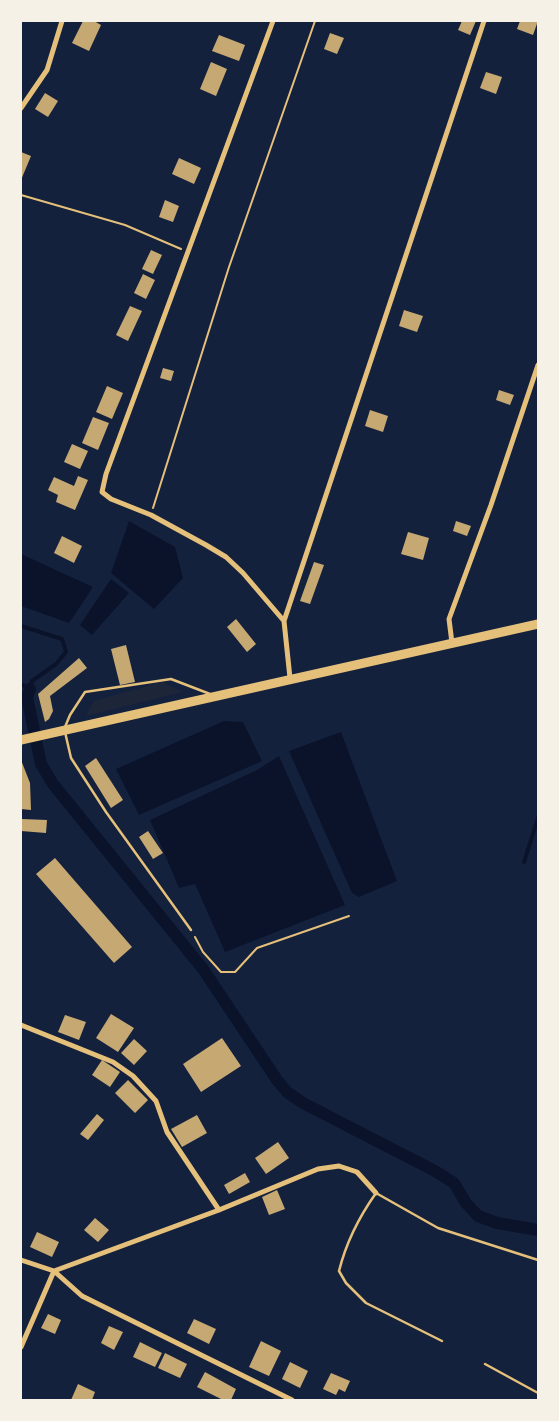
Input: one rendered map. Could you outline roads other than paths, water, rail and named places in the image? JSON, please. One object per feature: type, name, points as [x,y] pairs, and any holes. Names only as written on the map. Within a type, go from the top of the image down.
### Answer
[{"type":"main road","points":[[21,740],[216,697],[290,678],[538,624]]},
{"type":"street","points":[[21,108],[47,70],[62,21]]},
{"type":"street","points":[[273,21],[106,474],[102,492],[111,499],[151,515],[226,556],[284,621]]},
{"type":"street","points":[[290,678],[284,621],[484,21]]},
{"type":"street","points":[[452,643],[450,620],[538,365]]},
{"type":"street","points":[[21,1025],[113,1062],[133,1076],[156,1102],[167,1132],[219,1210]]},
{"type":"street","points":[[21,1347],[54,1272],[219,1210],[318,1169],[339,1166],[357,1172],[376,1193]]},
{"type":"street","points":[[21,1260],[54,1272],[82,1296],[292,1400]]},
{"type":"lane","points":[[191,930],[106,812],[71,758],[64,729],[70,715],[85,692],[171,679],[216,697]]},
{"type":"lane","points":[[442,1341],[366,1303],[346,1283],[339,1271],[360,1214],[376,1193],[438,1228],[538,1260]]},
{"type":"lane","points":[[485,1364],[538,1393]]},
{"type":"waterway","points":[[21,626],[62,639],[66,652],[56,664],[32,681],[30,689],[21,684]]},
{"type":"waterway","points":[[30,689],[27,697],[41,764],[53,784],[203,969],[287,1092],[303,1103],[435,1171],[454,1183],[466,1203],[478,1216],[497,1223],[538,1230]]},
{"type":"waterway","points":[[524,862],[538,818]]}]
